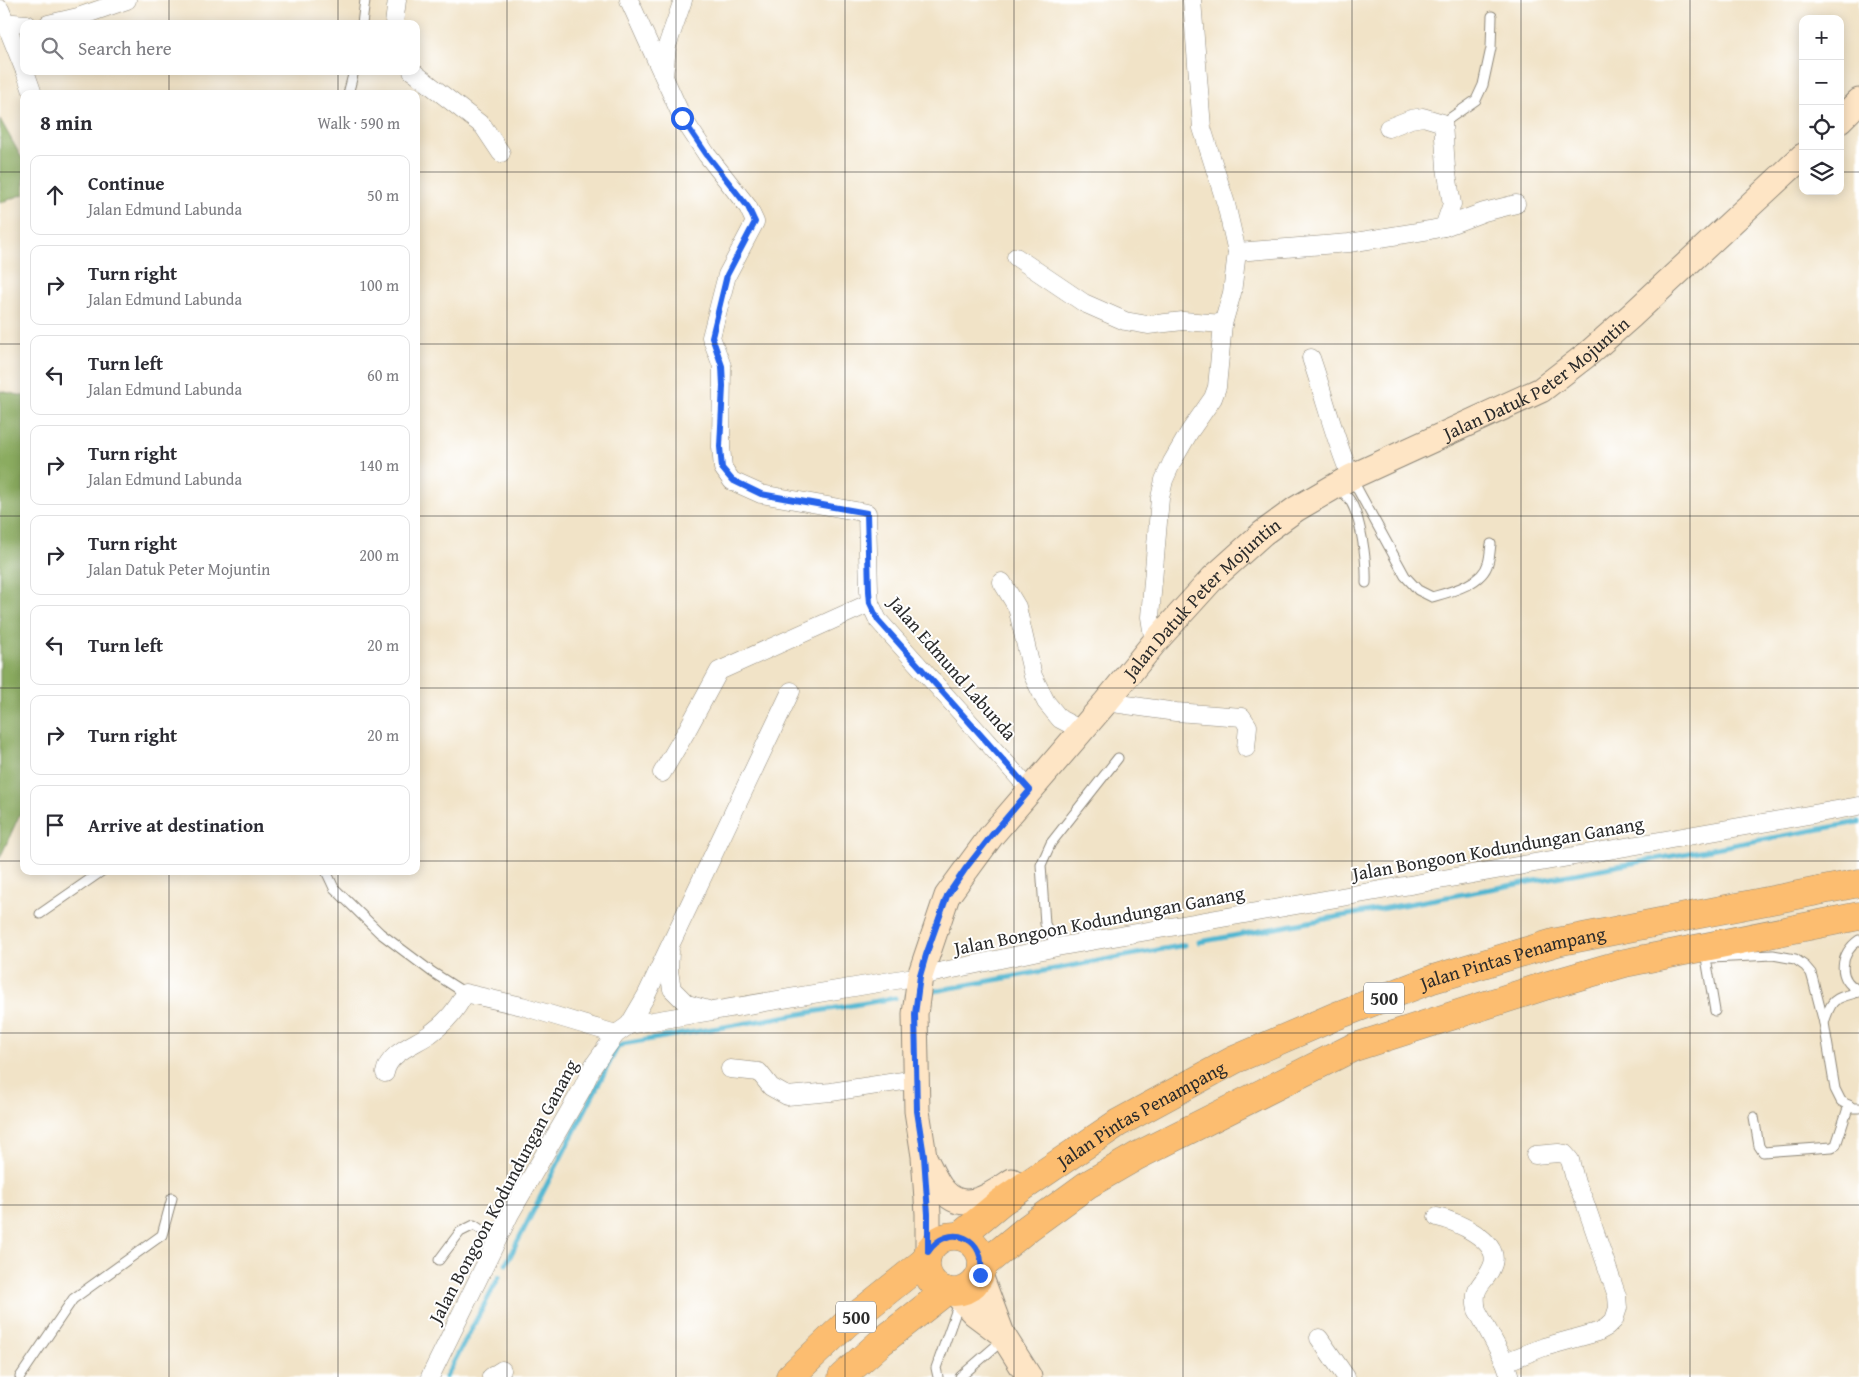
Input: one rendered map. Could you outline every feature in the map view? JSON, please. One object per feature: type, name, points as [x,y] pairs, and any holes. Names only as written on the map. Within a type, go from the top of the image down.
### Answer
[{"type":"main road","points":[[1844,116],[1859,101]]},
{"type":"main road","name":"Jalan Datuk Peter Mojuntin","points":[[927,1256],[928,1214],[924,1156],[917,1111],[916,1079],[915,1014],[920,976],[947,896],[991,836],[1154,643],[1214,578],[1263,533],[1296,509],[1343,481],[1541,390],[1574,365],[1630,316],[1799,160]]},
{"type":"main road","name":"Jalan Pintas Penampang","points":[[960,1236],[1001,1202],[1118,1123],[1234,1060],[1312,1025],[1433,979],[1557,942],[1859,883]]},
{"type":"main road","name":"Jalan Pintas Penampang","points":[[981,1270],[1047,1214],[1129,1160],[1352,1048],[1545,986],[1625,963],[1859,916]]},
{"type":"main road","points":[[924,1156],[940,1187],[949,1197],[960,1202],[967,1202],[990,1196],[1038,1164],[1072,1145],[1094,1139]]},
{"type":"main road","name":"500","points":[[790,1377],[846,1324],[927,1256],[939,1240],[947,1236],[960,1236]]},
{"type":"main road","points":[[960,1236],[967,1239],[979,1250],[981,1270],[1003,1336],[1029,1377]]},
{"type":"main road","points":[[927,1256],[928,1276],[939,1288],[953,1295],[1003,1336]]},
{"type":"main road","name":"500","points":[[842,1377],[897,1328],[970,1287],[981,1270]]},
{"type":"street","points":[[65,20],[127,0]]},
{"type":"street","points":[[395,20],[398,0]]},
{"type":"street","name":"Jalan Edmund Labunda","points":[[629,0],[682,118],[691,133],[748,207],[755,222],[727,275],[712,337],[722,366],[720,447],[722,468],[732,480],[761,494],[867,513],[870,603],[878,620],[1030,790]]},
{"type":"street","points":[[664,77],[667,46],[683,0]]},
{"type":"street","points":[[1154,643],[1150,617],[1159,506],[1164,480],[1190,431],[1213,398],[1220,372],[1223,324],[1232,293],[1237,252],[1226,204],[1202,128],[1192,0]]},
{"type":"street","points":[[1,17],[20,22]]},
{"type":"street","points":[[1,17],[20,61]]},
{"type":"street","points":[[26,75],[32,90]]},
{"type":"street","points":[[417,75],[483,126],[501,153]]},
{"type":"street","points":[[1388,128],[1411,119],[1423,117],[1443,123],[1446,168],[1452,204],[1444,227]]},
{"type":"street","points":[[1237,252],[1349,243],[1444,227],[1484,212],[1516,204]]},
{"type":"street","points":[[1016,257],[1084,303],[1124,321],[1148,325],[1183,320],[1223,324]]},
{"type":"street","points":[[1311,358],[1338,445],[1343,481]]},
{"type":"street","points":[[1002,582],[1017,607],[1032,676],[1046,702],[1060,719],[1081,730]]},
{"type":"street","points":[[662,773],[719,671],[870,603]]},
{"type":"street","points":[[385,1073],[386,1064],[397,1054],[431,1033],[457,1010],[465,993],[622,1030],[646,996],[792,691]]},
{"type":"street","points":[[1106,702],[1176,712],[1242,717],[1248,726],[1246,748]]},
{"type":"street","name":"Jalan Bongoon Kodundungan Ganang","points":[[430,1377],[510,1214],[581,1091],[593,1066],[622,1030],[712,1011],[920,976],[1057,947],[1859,806]]},
{"type":"street","points":[[670,946],[669,971],[672,989],[687,1004],[712,1011]]},
{"type":"street","points":[[730,1069],[759,1072],[771,1087],[787,1096],[831,1092],[916,1079]]},
{"type":"street","points":[[1437,1217],[1451,1220],[1478,1235],[1493,1251],[1494,1263],[1475,1294],[1475,1301],[1477,1310],[1508,1369],[1544,1347],[1598,1332],[1614,1320],[1618,1308],[1617,1296],[1584,1200],[1576,1183],[1570,1160],[1564,1154],[1558,1153],[1535,1155]]},
{"type":"street","points":[[1319,1338],[1346,1377]]},
{"type":"lane","points":[[362,20],[365,0]]},
{"type":"lane","points":[[1443,123],[1476,100],[1483,84],[1491,48],[1492,16]]},
{"type":"lane","points":[[349,90],[353,75]]},
{"type":"lane","points":[[1343,481],[1406,576],[1418,590],[1432,597],[1458,590],[1483,573],[1488,565],[1491,544]]},
{"type":"lane","points":[[1343,481],[1357,519],[1367,564],[1366,583]]},
{"type":"lane","points":[[1057,947],[1045,924],[1041,866],[1052,843],[1118,758]]},
{"type":"lane","points":[[40,914],[96,875]]},
{"type":"lane","points":[[328,875],[334,888],[380,933],[432,972],[465,993]]},
{"type":"lane","points":[[1859,940],[1845,957],[1843,970],[1846,980],[1859,991]]},
{"type":"lane","points":[[1625,963],[1773,955],[1795,959],[1811,973],[1824,1023],[1835,1089],[1841,1101],[1859,1108]]},
{"type":"lane","points":[[1706,958],[1714,1011]]},
{"type":"lane","points":[[1824,1023],[1830,1004],[1839,998],[1859,991]]},
{"type":"lane","points":[[1754,1117],[1759,1146],[1763,1152],[1832,1146],[1836,1145],[1848,1105]]},
{"type":"lane","points":[[20,1377],[73,1299],[162,1235],[172,1198]]},
{"type":"lane","points":[[439,1260],[460,1232],[474,1225],[498,1241]]},
{"type":"lane","points":[[938,1377],[936,1368],[953,1295]]},
{"type":"lane","points":[[960,1377],[1003,1336]]},
{"type":"green space","points":[[0,119],[20,155],[20,196],[0,203]]},
{"type":"green space","points":[[0,391],[20,395],[20,814],[0,858]]},
{"type":"waterway","points":[[1199,942],[1859,822]]},
{"type":"waterway","points":[[929,992],[1185,945]]},
{"type":"waterway","points":[[506,1264],[617,1048],[623,1044],[895,998]]},
{"type":"waterway","points":[[446,1377],[499,1277]]},
{"type":"route","points":[[682,118],[707,155],[748,207],[755,222],[727,275],[712,337],[722,366],[720,447],[722,468],[732,480],[761,494],[867,513],[870,603],[878,620],[1030,790],[991,836],[947,896],[920,976],[915,1014],[917,1111],[924,1156],[928,1214],[928,1252],[932,1245],[947,1236],[960,1236],[967,1239],[979,1250],[982,1258],[980,1275]]}]
